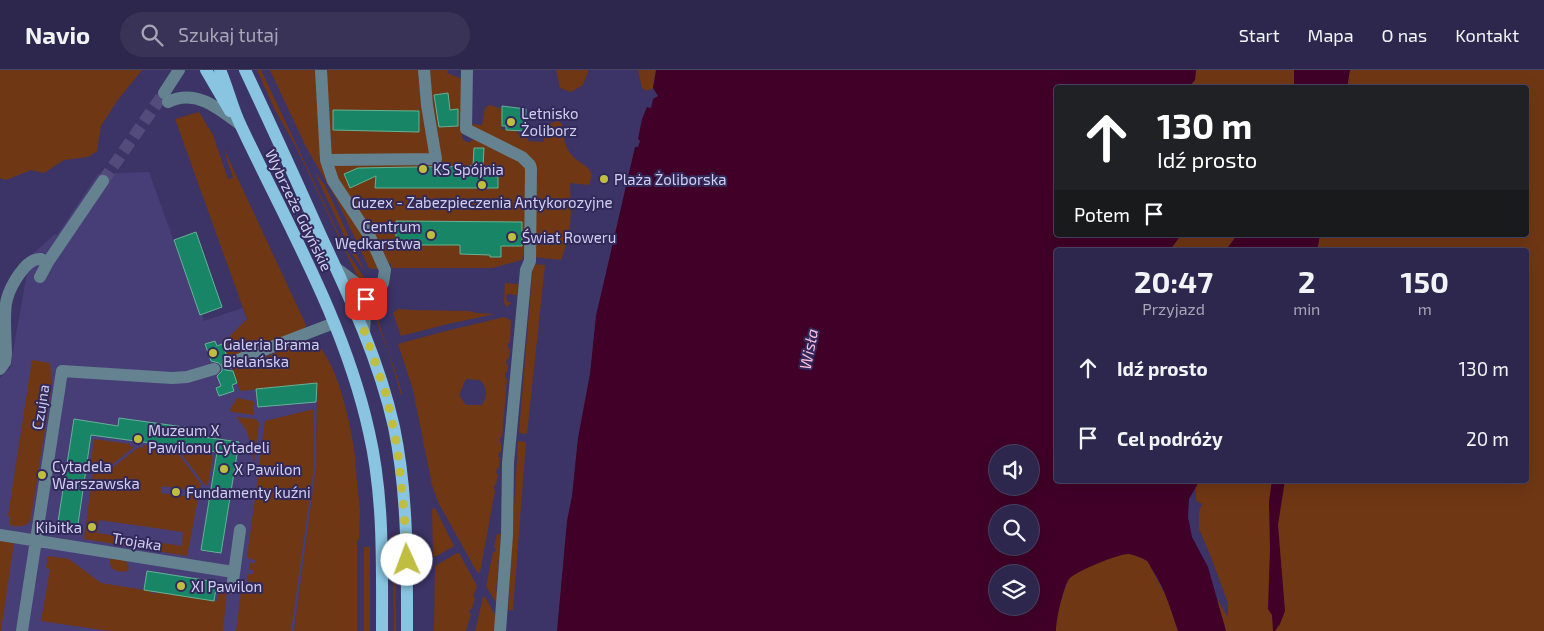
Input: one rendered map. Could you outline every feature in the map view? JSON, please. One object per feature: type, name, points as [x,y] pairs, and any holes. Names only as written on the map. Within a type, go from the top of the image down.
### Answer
[{"type":"main road","points":[[206,70],[240,124]]},
{"type":"main road","name":"Wybrzeże Gdyńskie","points":[[220,70],[240,124],[334,323],[359,390],[372,447],[380,504],[382,631]]},
{"type":"main road","name":"Wybrzeże Gdyńskie","points":[[245,70],[364,330],[386,394],[397,445],[406,534],[407,631]]},
{"type":"street","points":[[179,70],[166,98],[197,98],[240,124]]},
{"type":"street","points":[[321,70],[326,160],[334,182],[370,237],[384,265],[383,283],[370,290],[366,299],[364,330]]},
{"type":"street","points":[[326,160],[436,159],[427,105],[424,70]]},
{"type":"street","points":[[455,70],[467,72],[466,129],[522,157],[530,164],[531,169],[530,261],[526,270],[508,463],[507,535],[500,631]]},
{"type":"street","points":[[40,277],[48,262],[103,181]]},
{"type":"street","points":[[0,368],[5,362],[6,301],[10,291],[23,269],[34,260],[41,259],[48,262]]},
{"type":"street","points":[[336,268],[361,287],[370,290]]},
{"type":"street","points":[[230,363],[334,323]]},
{"type":"street","name":"Czujna","points":[[36,541],[62,371],[172,378],[187,377],[214,369]]},
{"type":"street","points":[[232,588],[240,530]]},
{"type":"street","name":"Trojaka","points":[[0,535],[234,572]]},
{"type":"street","points":[[22,631],[36,541]]},
{"type":"shaded area","points":[[0,70],[142,70],[117,101],[101,126],[97,151],[88,157],[64,160],[44,173],[31,170],[6,180],[0,178]]},
{"type":"shaded area","points":[[257,70],[261,70],[348,254],[368,283],[358,278]]},
{"type":"shaded area","name":"KS Spójnia","points":[[270,70],[448,70],[447,73],[462,79],[462,138],[466,142],[470,142],[473,139],[521,160],[526,167],[526,246],[522,260],[492,268],[391,268],[391,263],[376,269],[369,268],[337,200],[306,147]]},
{"type":"shaded area","points":[[556,70],[588,70],[588,72],[583,85],[571,92],[560,88]]},
{"type":"shaded area","points":[[638,70],[656,70],[653,88],[647,91],[642,88]]},
{"type":"shaded area","points":[[1196,70],[1296,70],[1294,85],[1191,85],[1195,80]]},
{"type":"shaded area","points":[[1350,70],[1544,70],[1544,631],[1226,631],[1216,597],[1228,618],[1228,603],[1199,529],[1199,512],[1202,504],[1196,500],[1198,483],[1529,483],[1529,248],[1317,248],[1320,237],[1529,237],[1529,85],[1347,85]]},
{"type":"shaded area","points":[[490,105],[502,109],[502,130],[517,130],[517,134],[528,134],[528,141],[544,142],[545,125],[558,121],[562,124],[564,139],[570,153],[587,167],[592,174],[589,185],[570,183],[571,212],[569,236],[561,260],[534,257],[534,169],[474,129],[471,124],[482,125],[485,108]]},
{"type":"shaded area","points":[[199,112],[213,135],[228,179],[233,178],[223,147],[306,325],[304,329],[229,360],[222,344],[247,319],[175,119]]},
{"type":"shaded area","points":[[149,172],[204,321],[243,308],[247,319],[223,344],[240,390],[317,383],[316,467],[294,631],[0,631],[0,378],[10,368],[27,273],[19,266],[55,234],[57,235],[98,174]]},
{"type":"shaded area","points":[[315,173],[325,185],[364,270],[353,255]]},
{"type":"shaded area","points":[[1180,237],[1236,237],[1227,248],[1171,248]]},
{"type":"shaded area","points":[[533,264],[545,265],[527,434],[519,433]]},
{"type":"shaded area","points":[[505,283],[518,284],[517,295],[508,294],[506,296],[507,302],[512,303],[506,307],[504,302]]},
{"type":"shaded area","points":[[372,297],[400,385],[401,395],[389,354],[370,304]]},
{"type":"shaded area","points":[[398,309],[469,311],[495,314],[401,336],[393,313]]},
{"type":"shaded area","points":[[504,317],[511,321],[510,343],[508,343],[508,348],[510,349],[509,358],[506,364],[508,365],[507,372],[505,373],[505,378],[507,379],[502,437],[500,438],[501,452],[499,452],[498,457],[500,457],[499,468],[497,468],[496,473],[498,474],[496,485],[494,485],[495,490],[480,573],[477,572],[438,502],[432,485],[413,390],[398,344]],"holes":[[[466,379],[480,380],[486,392],[484,402],[482,405],[466,405],[459,395]]]},
{"type":"shaded area","points":[[309,341],[321,349],[334,373],[344,403],[354,450],[360,510],[359,539],[357,540],[357,631],[294,631],[316,467],[317,384],[240,391],[231,365],[244,364]]},
{"type":"shaded area","points":[[32,360],[50,363],[52,385],[31,518],[27,524],[17,526],[10,525],[10,517],[8,516]]},
{"type":"shaded area","points":[[237,398],[253,401],[255,405],[253,405],[254,415],[232,412],[230,410]]},
{"type":"shaded area","points":[[314,409],[314,467],[291,631],[236,631],[242,584],[252,585],[252,582],[247,581],[248,574],[253,574],[253,570],[249,570],[250,563],[255,563],[255,560],[247,558],[265,421]]},
{"type":"shaded area","points":[[236,417],[256,419],[259,423],[254,463],[247,433]]},
{"type":"shaded area","points":[[94,439],[130,444],[130,446],[134,447],[104,471],[90,469]]},
{"type":"shaded area","points":[[518,441],[526,442],[513,610],[508,610]]},
{"type":"shaded area","points":[[143,445],[177,452],[201,484],[187,556],[84,539],[93,472],[104,474],[139,447],[143,448]],"holes":[[[162,486],[191,490],[190,497],[161,493]],[[99,520],[183,532],[182,546],[97,533]]]},
{"type":"shaded area","points":[[180,450],[213,455],[208,485],[205,485]]},
{"type":"shaded area","points":[[435,508],[454,546],[435,557],[433,556],[432,509]]},
{"type":"shaded area","points":[[393,530],[395,540],[396,631],[394,631]]},
{"type":"shaded area","points":[[497,534],[501,534],[496,603],[486,586],[493,552],[495,552],[496,548],[494,548]]},
{"type":"shaded area","points":[[1136,539],[1167,598],[1178,631],[1056,631],[1059,607],[1068,580],[1083,564]]},
{"type":"shaded area","points":[[0,541],[14,543],[1,631],[0,631]]},
{"type":"shaded area","points":[[364,547],[370,547],[370,631],[364,631]]},
{"type":"shaded area","points":[[459,553],[477,586],[473,596],[475,598],[472,609],[470,609],[469,613],[471,614],[466,631],[434,631],[435,566]]},
{"type":"shaded area","points":[[48,556],[69,559],[101,583],[151,591],[151,593],[157,592],[217,601],[219,589],[227,590],[223,631],[109,631],[41,621],[50,569],[46,568]]},
{"type":"shaded area","points":[[110,558],[126,561],[129,568],[128,571],[120,572],[114,570],[110,565]]},
{"type":"shaded area","points":[[483,597],[485,597],[496,617],[495,631],[475,631]]},
{"type":"water","name":"Wisła","points":[[656,70],[1196,70],[1195,80],[1191,85],[1054,85],[1054,237],[1180,237],[1171,248],[1054,248],[1054,483],[1198,483],[1189,499],[1188,517],[1192,537],[1208,567],[1226,631],[1178,631],[1164,592],[1147,561],[1124,554],[1098,563],[1069,579],[1060,604],[1056,631],[557,631],[567,521],[572,496],[578,438],[590,374],[596,316],[635,147],[638,147],[640,141],[638,139],[642,119],[647,107],[651,108],[653,99],[658,96],[653,88]]},
{"type":"water","points":[[1294,70],[1350,70],[1348,85],[1294,85]]},
{"type":"water","points":[[1236,237],[1320,237],[1317,248],[1227,248]]},
{"type":"water","points":[[1272,483],[1285,483],[1278,525],[1285,611],[1275,631],[1273,631],[1272,615],[1268,609],[1269,502]]},
{"type":"building","points":[[448,93],[450,110],[458,109],[458,126],[439,127],[434,95]]},
{"type":"building","points":[[502,106],[526,109],[525,131],[506,130],[506,126],[502,126]]},
{"type":"building","points":[[333,110],[419,111],[419,132],[333,130]]},
{"type":"building","points":[[474,148],[484,148],[483,166],[498,166],[498,188],[375,188],[376,176],[350,188],[344,174],[358,168],[473,166]]},
{"type":"building","points":[[396,221],[522,222],[522,246],[501,246],[501,257],[490,257],[490,255],[460,254],[460,245],[396,245]]},
{"type":"building","points":[[196,232],[222,307],[200,315],[174,240]]},
{"type":"building","points":[[215,341],[217,346],[222,344],[227,356],[223,358],[222,365],[225,370],[233,371],[237,383],[232,385],[234,391],[219,396],[216,388],[221,386],[217,376],[222,371],[222,367],[219,363],[211,361],[205,344]]},
{"type":"building","points":[[317,383],[316,402],[258,407],[256,389]]},
{"type":"building","name":"X Pawilon","points":[[119,418],[198,429],[197,436],[239,442],[221,553],[201,550],[217,452],[91,435],[77,531],[57,528],[74,419],[118,426]]},
{"type":"building","name":"XI Pawilon","points":[[147,571],[217,582],[214,601],[144,590]]},
{"type":"tunnel","points":[[103,181],[164,93]]},
{"type":"place","name":"Letnisko Żoliborz","points":[[511,122]]},
{"type":"place","name":"KS Spójnia","points":[[423,169]]},
{"type":"place","name":"Plaża Żoliborska","points":[[604,179]]},
{"type":"place","name":"Guzex - Zabezpieczenia Antykorozyjne","points":[[482,185]]},
{"type":"place","name":"Centrum Wędkarstwa","points":[[431,235]]},
{"type":"place","name":"Świat Roweru","points":[[512,237]]},
{"type":"place","name":"Galeria Brama Bielańska","points":[[213,353]]},
{"type":"place","name":"Muzeum X Pawilonu Cytadeli","points":[[138,439]]},
{"type":"place","name":"X Pawilon","points":[[224,469]]},
{"type":"place","name":"Cytadela Warszawska","points":[[42,475]]},
{"type":"place","name":"Fundamenty kuźni","points":[[176,492]]},
{"type":"place","name":"Kibitka","points":[[92,527]]},
{"type":"place","name":"XI Pawilon","points":[[181,586]]},
{"type":"route","points":[[366,299],[364,330],[380,373],[397,445],[401,473],[407,560]]}]
